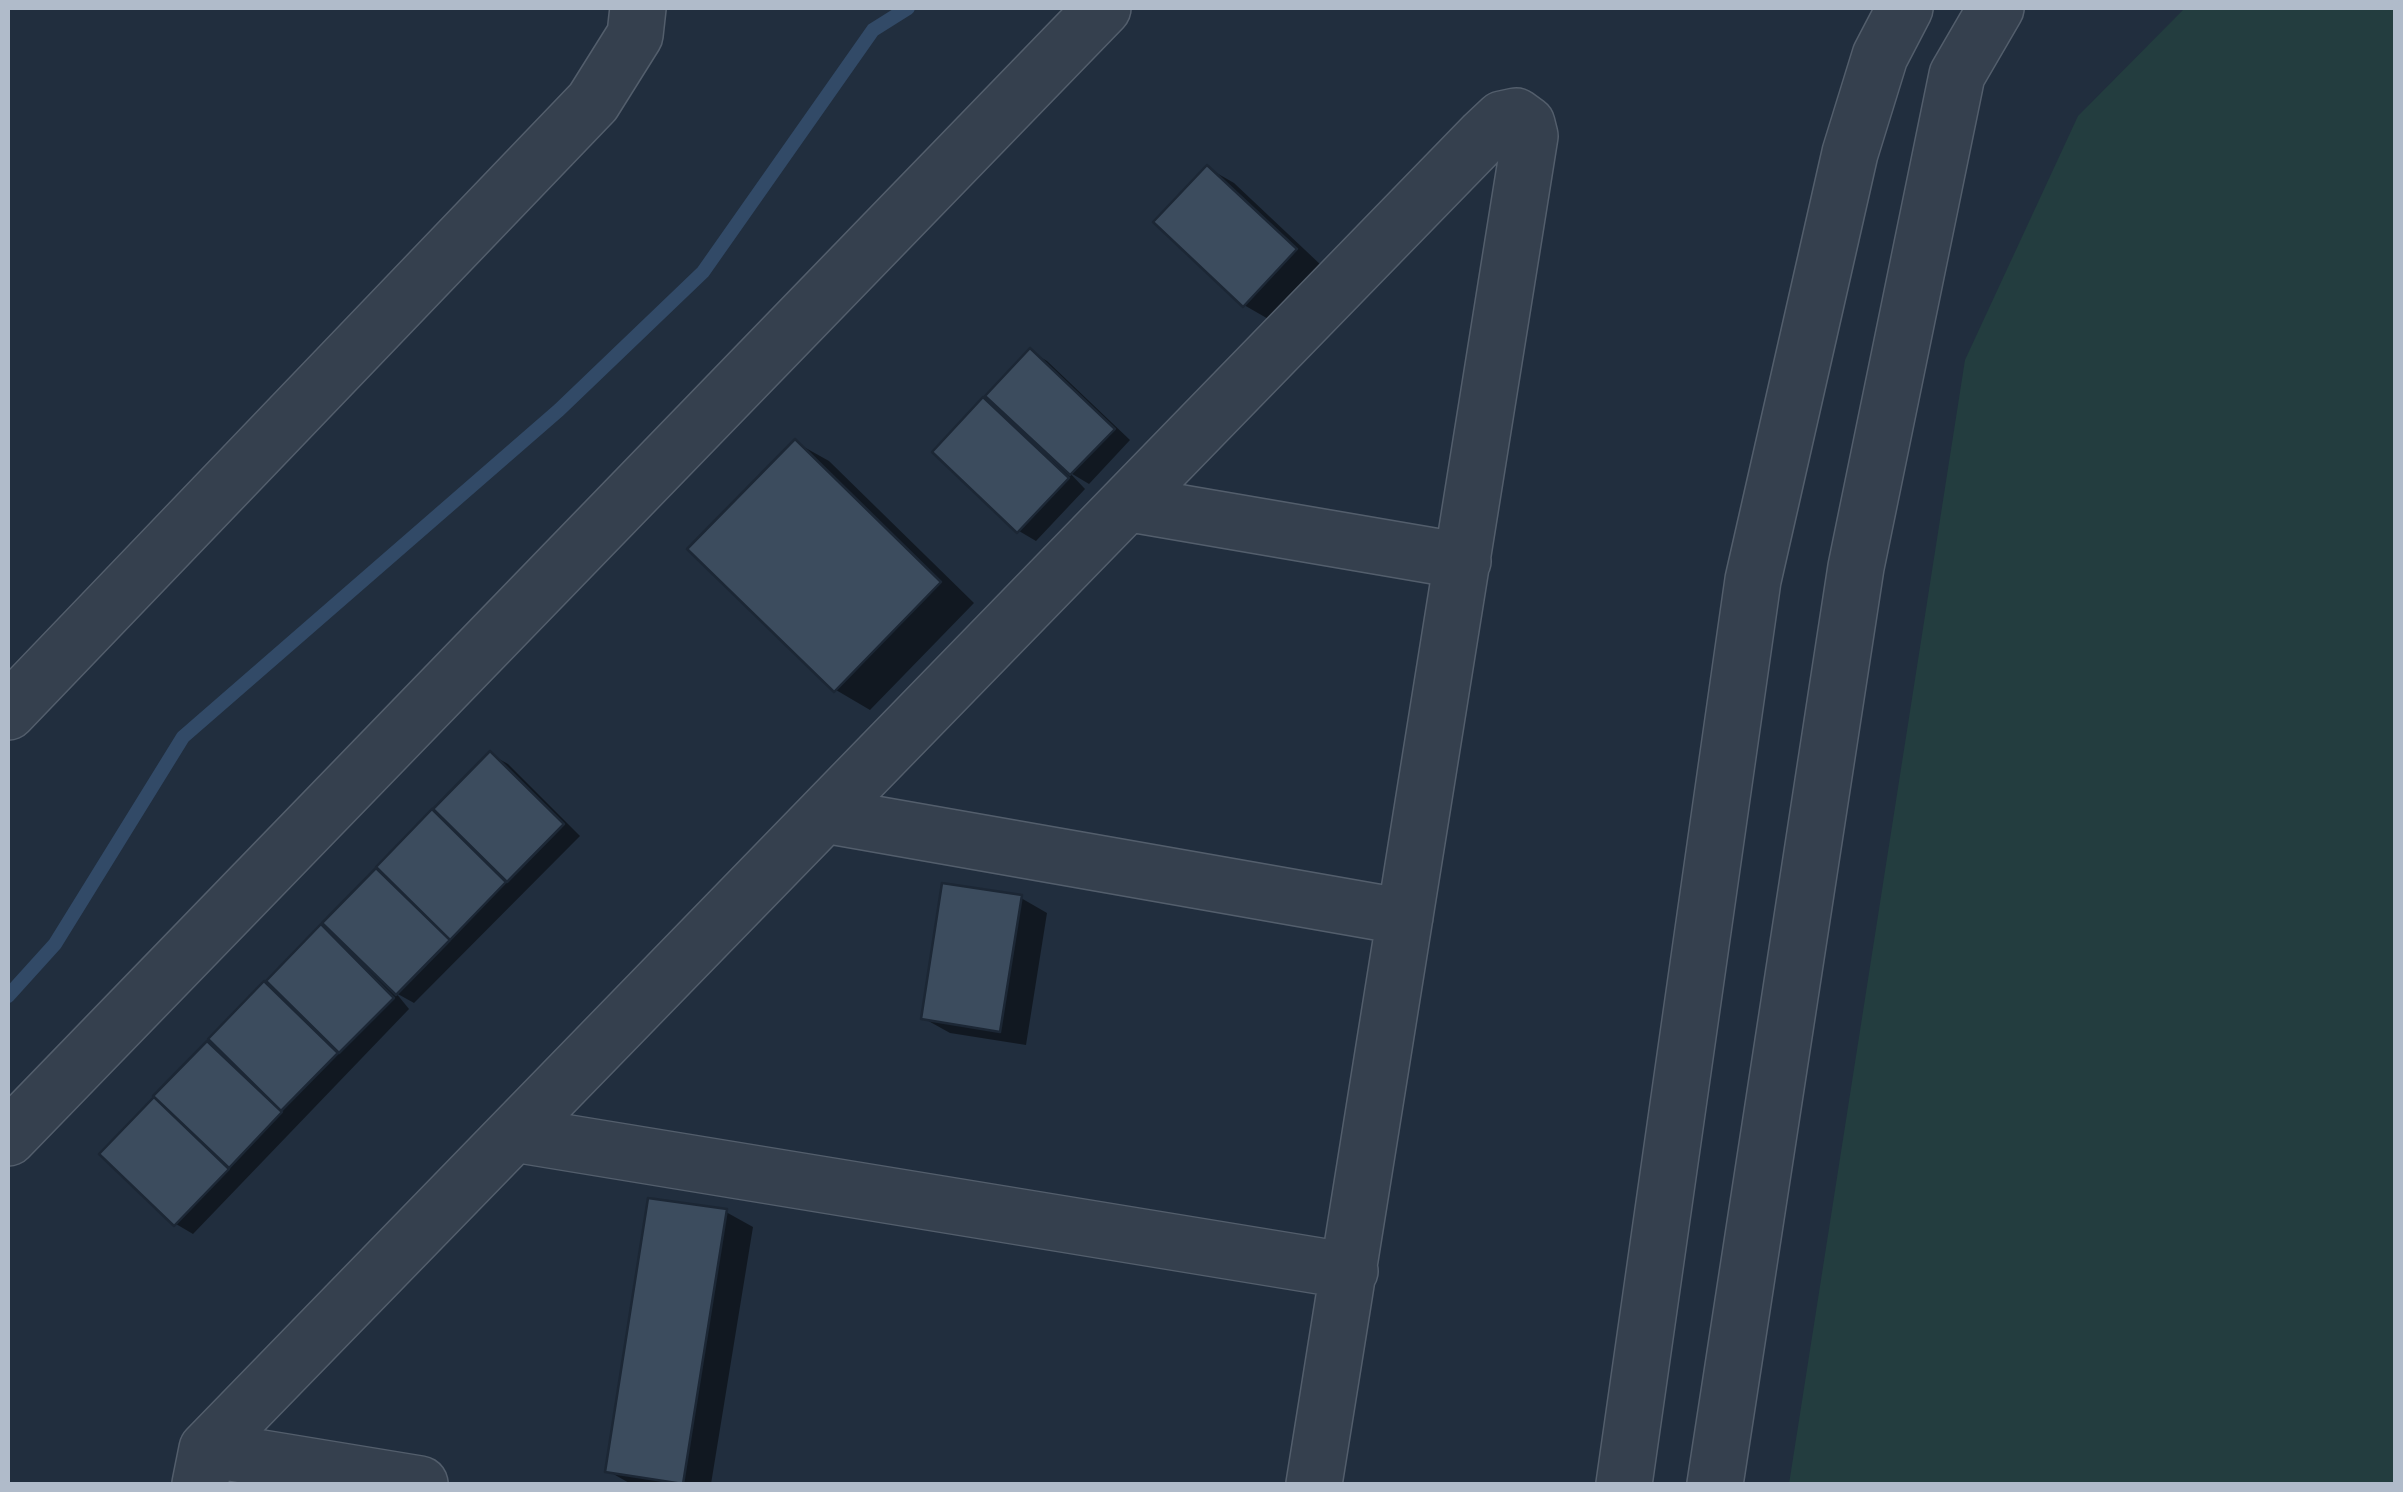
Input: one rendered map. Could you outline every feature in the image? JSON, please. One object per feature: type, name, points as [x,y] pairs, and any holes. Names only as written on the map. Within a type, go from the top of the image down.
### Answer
[{"type":"street","points":[[8,712],[593,102],[635,34],[638,8]]},
{"type":"street","points":[[8,1138],[1104,8]]},
{"type":"street","points":[[1624,1484],[1753,580],[1850,152],[1880,56],[1905,8]]},
{"type":"street","points":[[1715,1484],[1856,568],[1957,75],[1996,8]]},
{"type":"street","points":[[204,1467],[514,1134],[1130,504],[1484,134],[1502,119],[1516,116],[1527,124],[1530,136],[1314,1484]]},
{"type":"street","points":[[1130,504],[1462,561]]},
{"type":"street","points":[[824,815],[1405,917]]},
{"type":"street","points":[[514,1134],[1350,1270]]},
{"type":"street","points":[[204,1467],[420,1484]]},
{"type":"green space","points":[[2185,8],[2395,8],[2395,1484],[1789,1484],[1965,360],[2078,116]]},
{"type":"building","points":[[1207,165],[1297,249],[1243,307],[1153,222]]},
{"type":"building","points":[[1030,348],[1115,429],[1070,475],[985,396]]},
{"type":"building","points":[[983,397],[1069,478],[1017,533],[932,452]]},
{"type":"building","points":[[795,439],[941,582],[834,692],[687,549]]},
{"type":"building","points":[[490,751],[564,824],[507,882],[433,809]]},
{"type":"building","points":[[432,809],[506,882],[450,940],[376,867]]},
{"type":"building","points":[[376,868],[450,940],[396,995],[322,923]]},
{"type":"building","points":[[942,883],[1022,895],[1000,1032],[921,1019]]},
{"type":"building","points":[[321,924],[394,998],[339,1053],[266,981]]},
{"type":"building","points":[[264,981],[338,1053],[281,1111],[208,1039]]},
{"type":"building","points":[[207,1041],[282,1112],[229,1168],[153,1096]]},
{"type":"building","points":[[154,1097],[229,1169],[174,1226],[99,1154]]},
{"type":"building","points":[[648,1198],[727,1209],[683,1484],[605,1472]]},
{"type":"waterway","points":[[8,996],[55,944],[183,737],[559,410],[703,272],[873,30],[908,8]]}]
